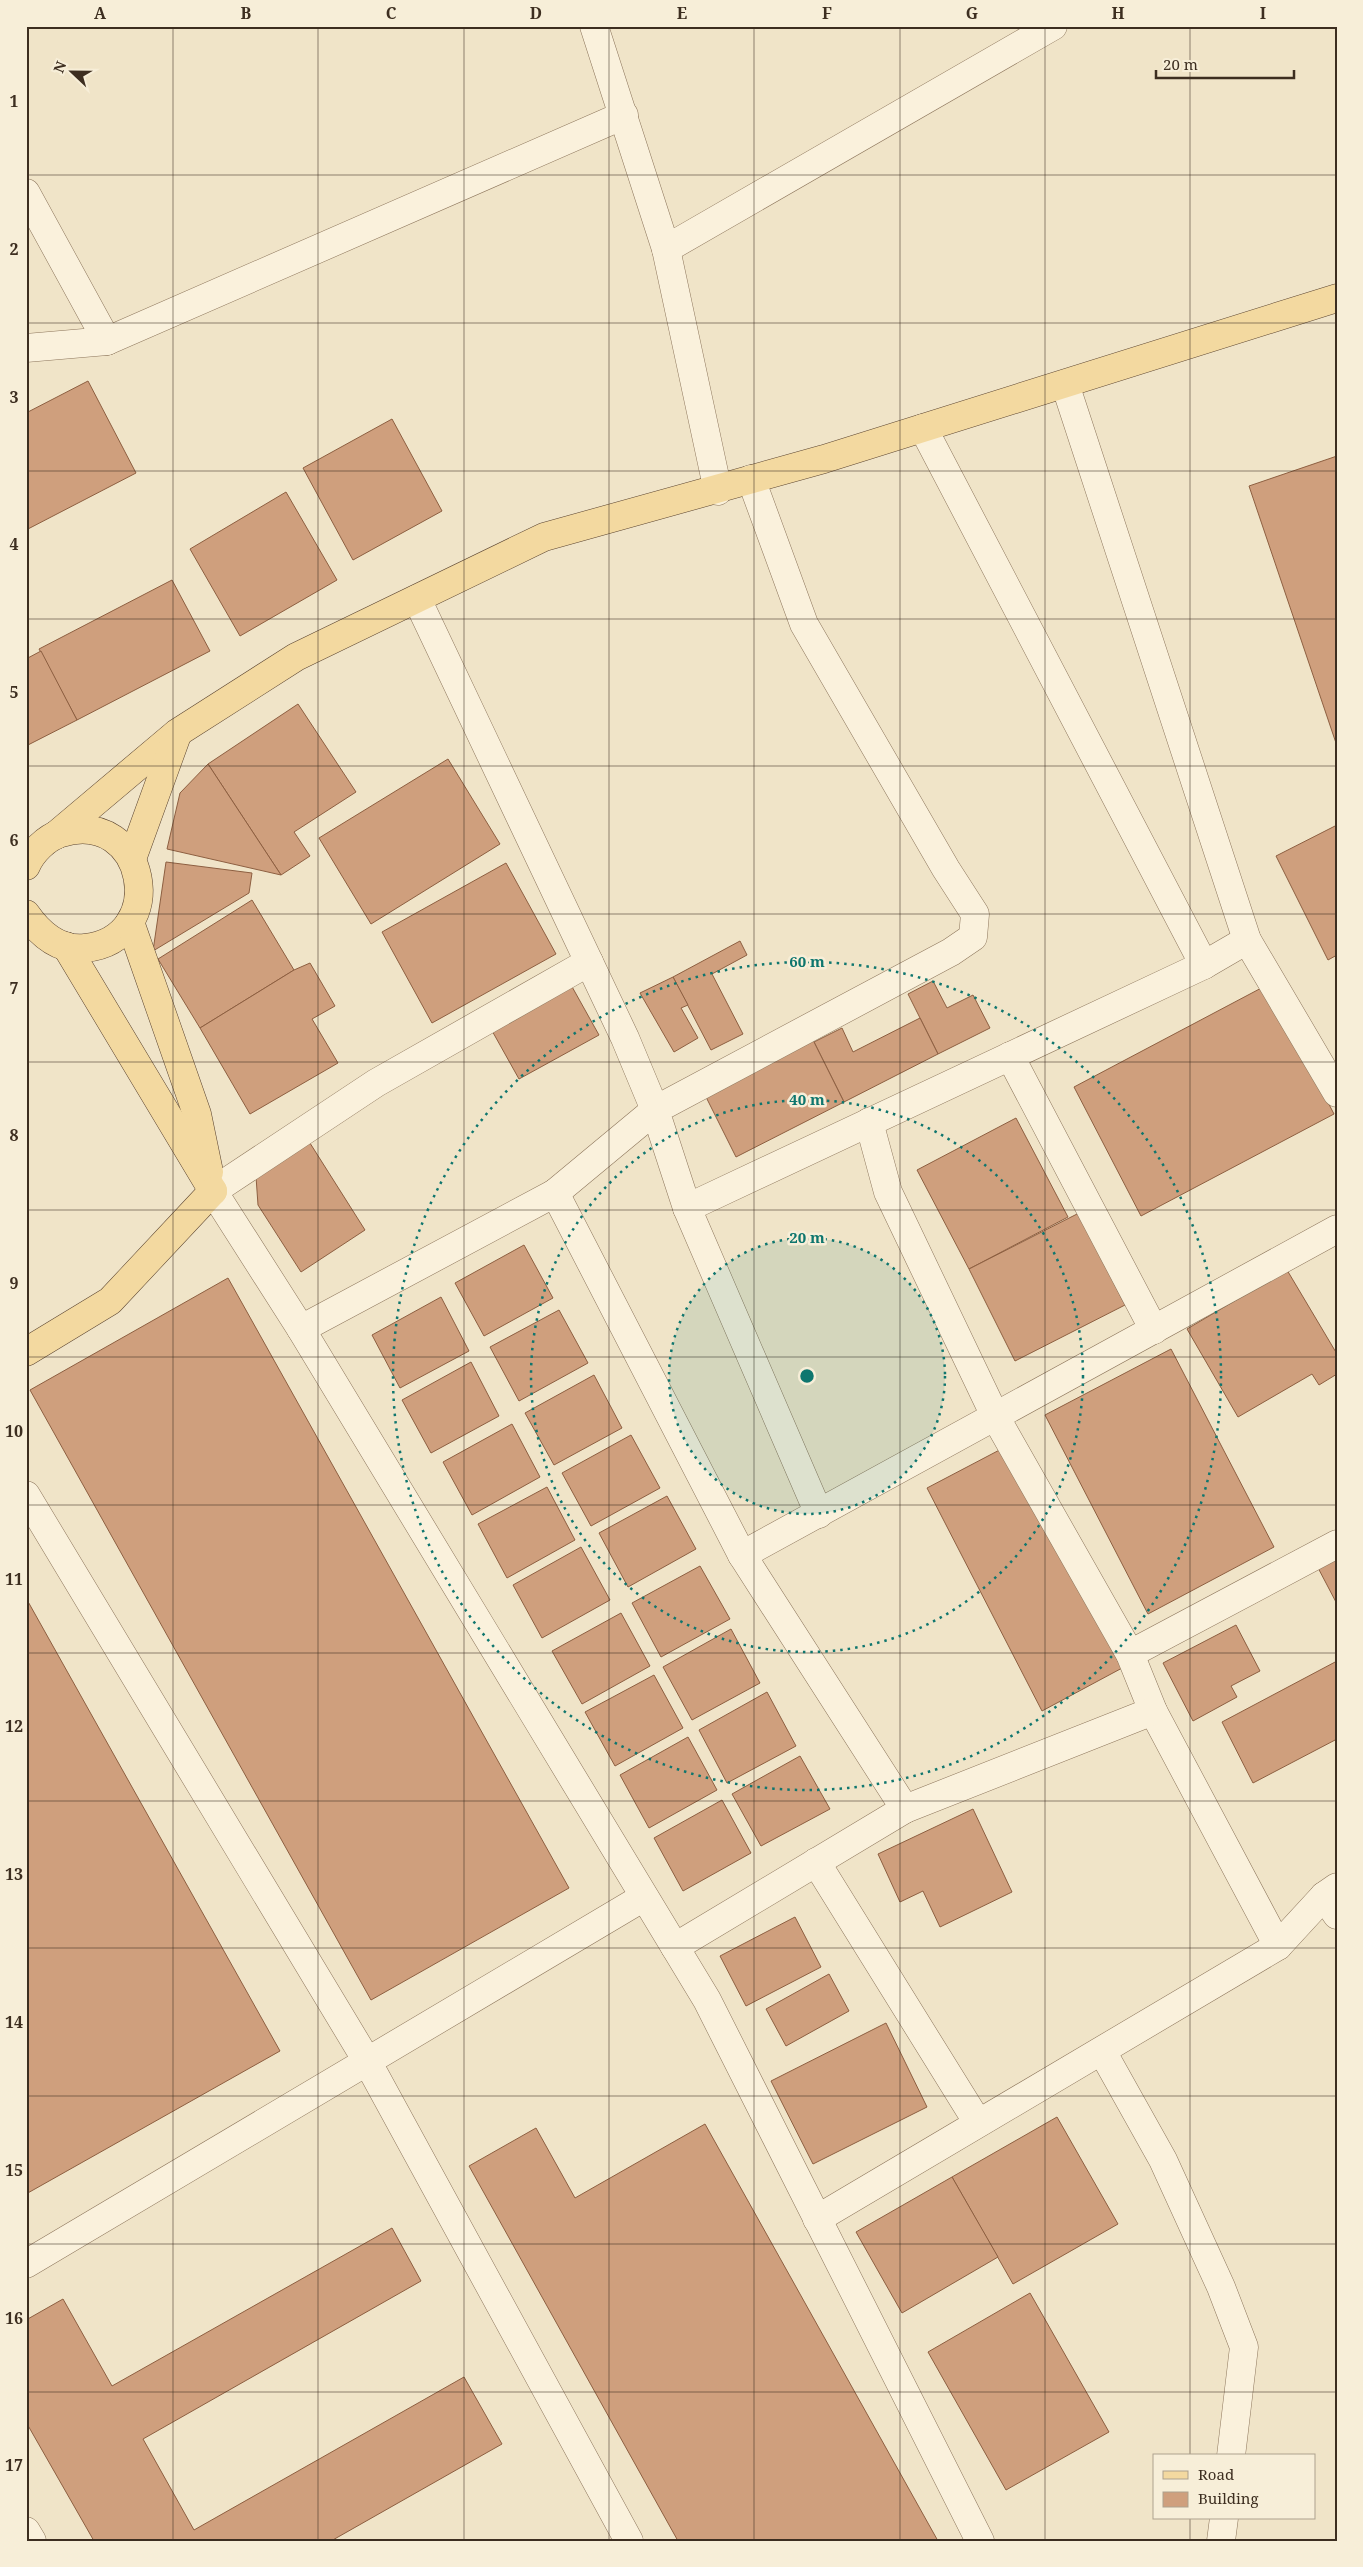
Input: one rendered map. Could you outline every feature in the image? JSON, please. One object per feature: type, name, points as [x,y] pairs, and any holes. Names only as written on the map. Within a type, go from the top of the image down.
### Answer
[{"type":"main road","points":[[26,866],[40,845],[56,835],[177,733],[296,657],[544,537],[718,490],[1065,384],[1337,298]]},
{"type":"main road","points":[[132,859],[177,733]]},
{"type":"main road","points":[[26,914],[36,928],[49,940],[66,946],[84,948],[102,945],[118,935],[130,922],[137,907],[140,890],[138,874],[132,859],[121,845],[107,835],[90,830],[73,830],[56,835]]},
{"type":"main road","points":[[130,922],[197,1114],[213,1191]]},
{"type":"main road","points":[[66,946],[213,1191]]},
{"type":"main road","points":[[26,1352],[110,1301],[213,1191]]},
{"type":"street","points":[[594,26],[666,249],[718,490]]},
{"type":"street","points":[[666,249],[1037,30]]},
{"type":"street","points":[[26,348],[107,341],[624,115]]},
{"type":"street","points":[[26,193],[107,341]]},
{"type":"street","points":[[1065,384],[1247,940],[1337,1093]]},
{"type":"street","points":[[923,428],[1204,965]]},
{"type":"street","points":[[301,1328],[556,1193],[655,1110],[951,952],[973,937],[974,914],[804,624],[751,479]]},
{"type":"street","points":[[416,599],[626,1038],[655,1110],[687,1208],[819,1514]]},
{"type":"street","points":[[687,1208],[1204,965],[1247,940]]},
{"type":"street","points":[[589,962],[376,1082],[213,1191],[301,1328],[707,2000],[980,2541]]},
{"type":"street","points":[[1010,1056],[1154,1330]]},
{"type":"street","points":[[869,1122],[888,1192],[995,1416],[1130,1654],[1153,1711],[1278,1946]]},
{"type":"street","points":[[556,1193],[742,1555],[905,1809]]},
{"type":"street","points":[[742,1555],[1337,1230]]},
{"type":"street","points":[[26,1495],[367,2061],[630,2541]]},
{"type":"street","points":[[1130,1654],[1337,1544]]},
{"type":"street","points":[[674,1947],[905,1809],[1153,1711]]},
{"type":"street","points":[[816,1862],[978,2123]]},
{"type":"street","points":[[26,2264],[644,1897]]},
{"type":"street","points":[[817,2219],[1278,1946],[1333,1899]]},
{"type":"street","points":[[1102,2051],[1163,2160],[1222,2287],[1244,2347],[1231,2454]]},
{"type":"street","points":[[1221,2541],[1224,2520]]},
{"type":"street","points":[[26,2530],[32,2541]]},
{"type":"building","points":[[88,381],[136,473],[26,530],[26,413]]},
{"type":"building","points":[[392,419],[442,511],[353,560],[303,468]]},
{"type":"building","points":[[1337,456],[1337,746],[1249,486]]},
{"type":"building","points":[[286,492],[337,580],[240,636],[190,549]]},
{"type":"building","points":[[172,580],[210,651],[77,720],[39,649]]},
{"type":"building","points":[[41,651],[77,720],[26,746],[26,659]]},
{"type":"building","points":[[298,704],[356,792],[294,832],[310,856],[281,875],[208,764]]},
{"type":"building","points":[[448,759],[500,844],[371,924],[319,838]]},
{"type":"building","points":[[208,764],[281,875],[167,849],[180,793]]},
{"type":"building","points":[[1337,825],[1337,955],[1328,960],[1276,856]]},
{"type":"building","points":[[166,862],[252,873],[249,893],[153,951]]},
{"type":"building","points":[[506,863],[556,954],[432,1023],[382,932]]},
{"type":"building","points":[[252,900],[294,970],[200,1028],[158,959]]},
{"type":"building","points":[[740,941],[747,955],[712,974],[743,1034],[711,1050],[673,977]]},
{"type":"building","points":[[310,963],[335,1006],[312,1019],[338,1063],[250,1114],[200,1028],[294,970]]},
{"type":"building","points":[[566,976],[599,1035],[519,1079],[486,1020]]},
{"type":"building","points":[[673,977],[688,1005],[681,1008],[698,1038],[674,1052],[640,993]]},
{"type":"building","points":[[933,981],[947,1008],[973,995],[990,1028],[938,1054],[908,994]]},
{"type":"building","points":[[1267,985],[1334,1114],[1141,1216],[1074,1087]]},
{"type":"building","points":[[920,1018],[938,1054],[844,1102],[814,1042],[842,1028],[853,1052]]},
{"type":"building","points":[[809,1032],[844,1102],[736,1157],[701,1087]]},
{"type":"building","points":[[1016,1118],[1068,1217],[969,1269],[917,1170]]},
{"type":"building","points":[[296,1121],[365,1230],[301,1272],[258,1205],[254,1148]]},
{"type":"building","points":[[1079,1213],[1125,1305],[1015,1361],[969,1269]]},
{"type":"building","points":[[524,1245],[553,1298],[484,1336],[455,1283]]},
{"type":"building","points":[[1287,1270],[1337,1354],[1337,1374],[1319,1385],[1312,1374],[1238,1417],[1187,1329]]},
{"type":"building","points":[[228,1278],[569,1888],[371,2000],[30,1390]]},
{"type":"building","points":[[441,1297],[469,1351],[400,1388],[372,1335]]},
{"type":"building","points":[[559,1310],[588,1363],[519,1401],[490,1347]]},
{"type":"building","points":[[1171,1349],[1274,1547],[1148,1614],[1045,1415]]},
{"type":"building","points":[[471,1362],[499,1416],[431,1453],[402,1400]]},
{"type":"building","points":[[594,1375],[622,1428],[554,1465],[525,1413]]},
{"type":"building","points":[[512,1424],[540,1477],[472,1515],[443,1462]]},
{"type":"building","points":[[631,1435],[660,1488],[591,1526],[562,1473]]},
{"type":"building","points":[[1009,1445],[1124,1667],[1042,1711],[927,1488]]},
{"type":"building","points":[[547,1487],[575,1540],[507,1578],[478,1524]]},
{"type":"building","points":[[667,1496],[696,1549],[628,1587],[599,1533]]},
{"type":"building","points":[[581,1547],[610,1600],[542,1638],[513,1585]]},
{"type":"building","points":[[1337,1553],[1337,1604],[1316,1564]]},
{"type":"building","points":[[700,1566],[730,1619],[661,1657],[632,1603]]},
{"type":"building","points":[[26,1598],[280,2051],[26,2194]]},
{"type":"building","points":[[621,1613],[650,1666],[582,1704],[552,1651]]},
{"type":"building","points":[[1236,1625],[1260,1671],[1231,1686],[1237,1697],[1193,1721],[1163,1663]]},
{"type":"building","points":[[731,1629],[760,1683],[692,1720],[663,1667]]},
{"type":"building","points":[[1337,1661],[1337,1739],[1253,1783],[1222,1722]]},
{"type":"building","points":[[654,1675],[683,1728],[615,1766],[585,1712]]},
{"type":"building","points":[[767,1692],[796,1746],[727,1783],[699,1730]]},
{"type":"building","points":[[688,1737],[717,1790],[649,1828],[620,1775]]},
{"type":"building","points":[[800,1756],[830,1809],[761,1846],[732,1794]]},
{"type":"building","points":[[722,1800],[751,1853],[683,1891],[654,1838]]},
{"type":"building","points":[[973,1809],[1012,1892],[940,1927],[923,1891],[900,1902],[878,1854]]},
{"type":"building","points":[[795,1917],[821,1967],[746,2006],[720,1956]]},
{"type":"building","points":[[829,1974],[849,2011],[786,2046],[766,2009]]},
{"type":"building","points":[[886,2023],[927,2107],[813,2164],[771,2081]]},
{"type":"building","points":[[1057,2117],[1118,2224],[1013,2284],[952,2177]]},
{"type":"building","points":[[705,2124],[938,2541],[678,2541],[469,2166],[536,2128],[575,2198]]},
{"type":"building","points":[[952,2177],[998,2257],[902,2313],[856,2232]]},
{"type":"building","points":[[392,2228],[421,2281],[143,2439],[194,2530],[464,2377],[502,2444],[331,2541],[94,2541],[26,2422],[26,2320],[63,2299],[112,2386]]},
{"type":"building","points":[[1030,2293],[1109,2432],[1006,2490],[928,2352]]}]
